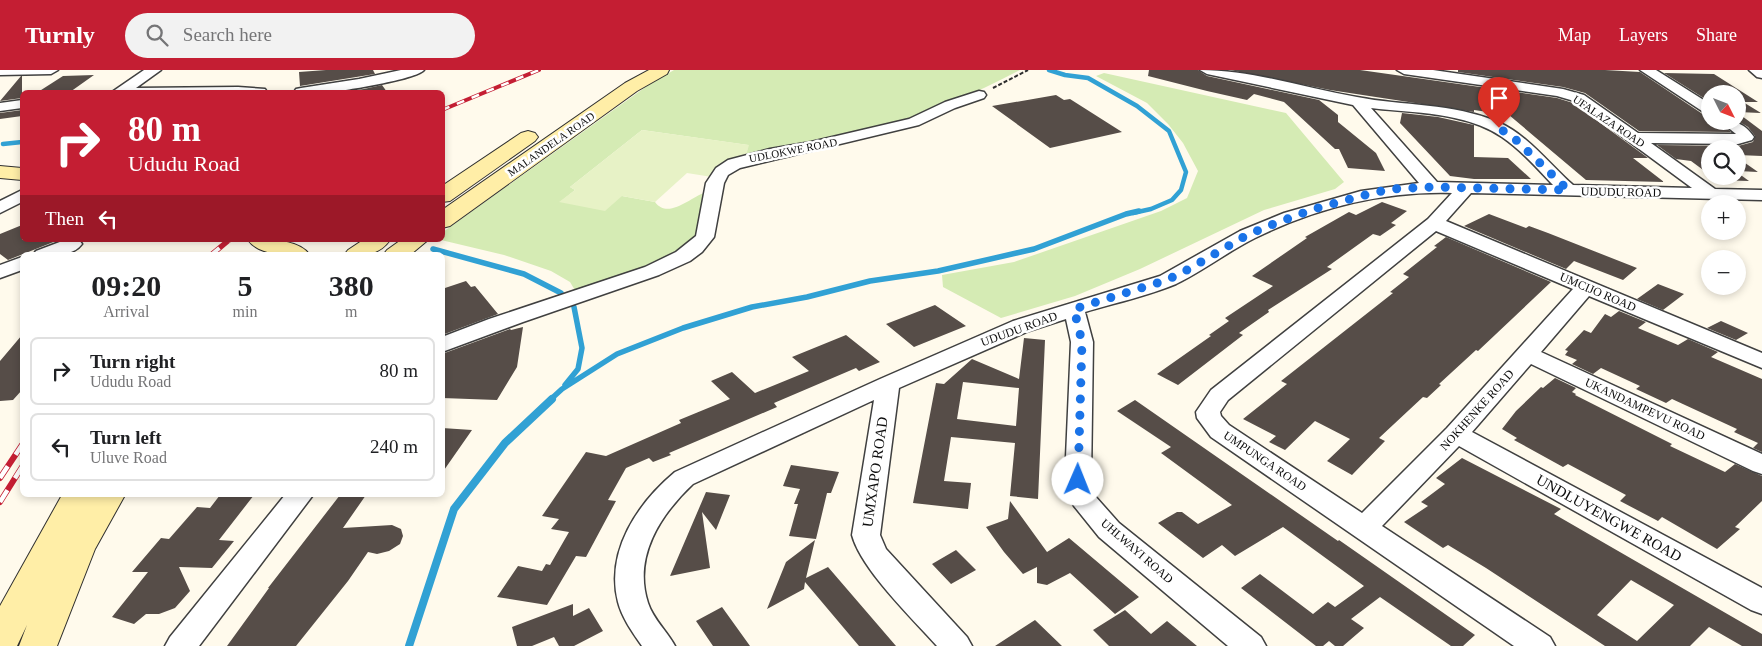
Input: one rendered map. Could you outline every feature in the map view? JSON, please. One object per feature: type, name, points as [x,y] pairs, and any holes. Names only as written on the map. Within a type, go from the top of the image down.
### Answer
[{"type":"main road","name":"MALANDELA ROAD","points":[[445,194],[594,92],[632,70]]},
{"type":"main road","name":"MALANDELA ROAD","points":[[445,219],[631,87],[661,70]]},
{"type":"main road","points":[[0,172],[20,174]]},
{"type":"main road","points":[[265,242],[290,252]]},
{"type":"main road","points":[[360,252],[375,242]]},
{"type":"main road","points":[[399,252],[413,242]]},
{"type":"main road","points":[[0,642],[70,508],[78,497]]},
{"type":"main road","points":[[38,646],[79,545],[98,510],[108,497]]},
{"type":"street","points":[[0,71],[49,70]]},
{"type":"street","points":[[123,90],[154,70]]},
{"type":"street","points":[[317,90],[350,86],[417,70]]},
{"type":"street","points":[[1207,70],[1358,102],[1450,115],[1488,123],[1515,139],[1568,190]]},
{"type":"street","name":"UFALAZA ROAD","points":[[1404,70],[1569,95],[1578,98],[1711,194]]},
{"type":"street","points":[[1647,70],[1701,104]]},
{"type":"street","points":[[1749,70],[1756,70],[1762,74]]},
{"type":"street","name":"UDLOKWE ROAD","points":[[445,344],[647,272],[684,256],[700,244],[705,237],[715,183],[722,172],[734,164],[770,154],[811,147],[914,122],[950,105],[979,95]]},
{"type":"street","points":[[1358,102],[1432,187]]},
{"type":"street","points":[[0,106],[20,104]]},
{"type":"street","points":[[1635,138],[1738,139],[1746,136],[1740,130]]},
{"type":"street","name":"UDUDU ROAD","points":[[659,646],[634,605],[628,571],[646,520],[660,499],[684,478],[888,384],[1021,326],[1167,280],[1247,235],[1314,209],[1391,189],[1432,187],[1762,195]]},
{"type":"street","name":"UMPUNGA ROAD","points":[[1466,188],[1434,223],[1218,395],[1208,412],[1209,418],[1220,431],[1539,646]]},
{"type":"street","points":[[0,208],[20,197]]},
{"type":"street","name":"UMCIJO ROAD","points":[[1434,223],[1762,361]]},
{"type":"street","points":[[51,252],[72,244]]},
{"type":"street","points":[[0,272],[20,264]]},
{"type":"street","name":"NOKHENKE ROAD","points":[[1364,528],[1456,434],[1586,287]]},
{"type":"street","name":"UHLWAYI ROAD","points":[[1074,309],[1082,342],[1078,480],[1083,499],[1109,530],[1250,646]]},
{"type":"street","name":"UKANDAMPEVU ROAD","points":[[1528,354],[1762,465]]},
{"type":"street","name":"UMXAPO ROAD","points":[[888,384],[866,535],[869,546],[876,556],[956,646]]},
{"type":"street","name":"UNDLUYENGWE ROAD","points":[[1456,434],[1762,602]]},
{"type":"street","points":[[181,646],[298,497]]},
{"type":"path","points":[[979,95],[1028,70]]},
{"type":"green space","points":[[674,70],[1020,70],[952,103],[898,123],[847,136],[746,156],[748,145],[642,130],[570,187],[575,190],[560,202],[622,196],[655,202],[660,207],[666,209],[679,206],[704,193],[699,231],[688,245],[659,262],[623,277],[576,292],[570,282],[551,271],[504,255],[445,241],[445,231],[647,86]]},
{"type":"green space","points":[[1104,73],[1286,113],[1344,182],[1335,189],[1264,210],[1140,269],[1075,296],[1001,318],[943,287],[942,275],[1014,262],[1161,211],[1187,198],[1198,171],[1183,143],[1168,124],[1147,103],[1096,76]]},
{"type":"green space","points":[[642,130],[749,145],[746,156],[712,177],[687,173],[655,202],[622,196],[605,211],[559,202],[575,190],[570,187]]},
{"type":"building","points":[[373,70],[375,74],[300,86],[299,72]]},
{"type":"building","points":[[1149,70],[1198,70],[1207,76],[1319,100],[1338,115],[1338,122],[1376,153],[1385,171],[1348,168],[1339,149],[1335,149],[1284,102],[1254,94],[1247,100],[1207,91],[1148,76]]},
{"type":"building","points":[[1230,70],[1360,70],[1557,98],[1573,103],[1648,158],[1633,158],[1664,182],[1586,180],[1509,115],[1474,110],[1474,112],[1330,90]]},
{"type":"building","points":[[1458,70],[1605,70],[1640,72],[1701,113],[1701,130],[1729,130],[1731,132],[1639,131],[1585,93],[1563,87],[1458,72]]},
{"type":"building","points":[[1664,73],[1714,74],[1731,85],[1701,85],[1701,96]]},
{"type":"building","points":[[94,75],[73,90],[41,90],[63,76]]},
{"type":"building","points":[[21,76],[22,76],[20,98],[0,101]]},
{"type":"building","points":[[382,85],[386,90],[356,90]]},
{"type":"building","points":[[1746,94],[1758,102],[1746,102]]},
{"type":"building","points":[[1056,95],[1064,100],[1070,99],[1122,132],[1050,148],[992,106]]},
{"type":"building","points":[[1746,104],[1761,113],[1746,112]]},
{"type":"building","points":[[20,110],[20,116],[0,119],[0,113]]},
{"type":"building","points":[[1402,113],[1438,117],[1474,125],[1474,157],[1508,158],[1531,179],[1474,179],[1450,176],[1400,123]]},
{"type":"building","points":[[1746,119],[1762,131],[1762,156],[1746,155],[1746,144],[1753,142],[1755,136],[1746,126]]},
{"type":"building","points":[[1657,145],[1701,146],[1701,168],[1691,161],[1676,159]]},
{"type":"building","points":[[1746,164],[1758,172],[1746,171]]},
{"type":"building","points":[[1382,202],[1407,211],[1391,223],[1396,225],[1380,236],[1373,234],[1327,267],[1332,269],[1268,310],[1269,312],[1239,333],[1243,335],[1178,385],[1157,374],[1229,321],[1225,318],[1273,286],[1252,276],[1307,238],[1305,237],[1349,212],[1356,215]]},
{"type":"building","points":[[1489,214],[1526,228],[1529,226],[1637,268],[1623,280],[1574,261],[1566,269],[1464,226]]},
{"type":"building","points":[[20,226],[20,242],[53,242],[28,252],[20,252],[20,255],[8,260],[0,254],[0,234]]},
{"type":"building","points":[[1446,237],[1551,282],[1478,351],[1476,350],[1439,384],[1441,385],[1427,398],[1423,397],[1379,438],[1385,441],[1352,475],[1327,461],[1350,439],[1315,421],[1285,450],[1269,442],[1276,436],[1243,419],[1287,384],[1281,381],[1393,293],[1390,292],[1409,277],[1403,274],[1437,247],[1434,246]]},
{"type":"building","points":[[466,281],[471,287],[475,286],[498,314],[445,334],[445,288]]},
{"type":"building","points":[[1658,284],[1684,294],[1663,310],[1637,299]]},
{"type":"building","points":[[935,305],[966,326],[914,347],[886,324]]},
{"type":"building","points":[[1619,311],[1646,322],[1638,328],[1678,345],[1688,339],[1718,352],[1711,357],[1762,379],[1762,452],[1753,448],[1758,443],[1734,432],[1737,429],[1672,399],[1666,403],[1636,389],[1640,386],[1601,368],[1593,374],[1572,364],[1577,360],[1565,355],[1568,351],[1565,350],[1584,330],[1591,333],[1605,314],[1611,317]]},
{"type":"building","points":[[1721,321],[1748,333],[1736,340],[1707,328]]},
{"type":"building","points":[[523,327],[517,367],[497,400],[445,398],[445,353]]},
{"type":"building","points":[[846,335],[880,362],[859,371],[856,368],[774,403],[777,407],[669,453],[671,455],[653,462],[649,458],[626,468],[608,500],[616,501],[586,557],[576,556],[547,605],[497,597],[518,566],[542,571],[546,564],[550,565],[569,532],[551,529],[559,519],[542,516],[586,452],[606,456],[681,423],[679,420],[730,399],[711,381],[732,372],[755,393],[809,371],[792,357]]},
{"type":"building","points":[[20,337],[20,392],[13,400],[0,401],[0,361]]},
{"type":"building","points":[[1024,338],[1045,340],[1038,499],[1010,496],[1015,443],[951,437],[944,481],[971,483],[968,509],[913,503],[936,383],[944,384],[972,359],[1019,379]],"holes":[[[963,382],[1019,388],[1016,426],[957,419]]]},
{"type":"building","points":[[1555,378],[1576,388],[1572,392],[1575,395],[1672,444],[1670,446],[1725,472],[1735,464],[1762,476],[1762,501],[1735,527],[1740,529],[1717,549],[1662,517],[1658,521],[1620,501],[1626,495],[1568,464],[1563,467],[1514,440],[1517,438],[1502,429],[1516,411],[1541,387],[1543,388]]},
{"type":"building","points":[[1135,400],[1475,635],[1463,646],[1451,646],[1380,597],[1351,619],[1364,628],[1343,646],[1335,646],[1329,641],[1323,646],[1316,646],[1241,588],[1260,574],[1313,614],[1328,602],[1335,607],[1364,586],[1283,527],[1235,556],[1222,545],[1203,558],[1158,523],[1177,512],[1182,512],[1198,524],[1232,505],[1161,453],[1171,447],[1117,411]]},
{"type":"building","points":[[445,428],[472,430],[445,469]]},
{"type":"building","points":[[1462,458],[1561,509],[1554,514],[1762,634],[1762,646],[1742,646],[1709,627],[1690,646],[1605,646],[1486,568],[1448,545],[1443,548],[1404,522],[1428,506],[1421,502],[1445,484],[1436,478]],"holes":[[[1631,580],[1674,605],[1637,641],[1597,615]]]},
{"type":"building","points":[[791,465],[839,472],[831,493],[827,493],[816,539],[789,536],[798,504],[794,504],[800,489],[783,486]]},
{"type":"building","points":[[706,492],[730,495],[716,530],[702,512],[710,568],[670,576]]},
{"type":"building","points":[[218,497],[252,497],[219,540],[234,541],[212,568],[179,567],[190,591],[175,608],[159,614],[146,614],[134,624],[112,617],[148,572],[132,572],[161,538],[169,539],[197,507],[210,508]]},
{"type":"building","points":[[338,497],[365,497],[343,528],[392,525],[401,529],[403,536],[400,544],[389,551],[377,554],[368,552],[348,581],[296,646],[227,646],[268,588]]},
{"type":"building","points":[[1010,501],[1047,552],[1069,538],[1139,597],[1115,614],[1070,573],[1047,585],[1037,583],[1037,567],[1023,574],[986,527],[1008,519]]},
{"type":"building","points":[[815,540],[806,578],[828,567],[896,646],[859,646],[805,582],[804,589],[767,609],[786,562]]},
{"type":"building","points":[[956,550],[976,570],[951,584],[932,564]]},
{"type":"building","points":[[573,604],[573,616],[589,608],[603,631],[574,646],[559,646],[554,637],[532,646],[517,646],[512,627]]},
{"type":"building","points":[[722,607],[750,646],[713,646],[696,621]]},
{"type":"building","points":[[1125,610],[1151,634],[1167,621],[1197,646],[1109,646],[1093,630]]},
{"type":"building","points":[[1035,620],[1062,646],[995,646]]},
{"type":"waterway","points":[[1049,70],[1065,75],[1088,78],[1137,106],[1169,131],[1186,172],[1181,190],[1172,200],[1151,209],[1133,213]]},
{"type":"waterway","points":[[3,144],[20,142]]},
{"type":"waterway","points":[[550,400],[562,389],[617,354],[683,328],[752,307],[807,297],[870,281],[938,271],[1034,249],[1126,214],[1139,211]]},
{"type":"waterway","points":[[433,249],[444,252]]},
{"type":"waterway","points":[[445,252],[524,274],[561,293]]},
{"type":"waterway","points":[[565,385],[578,369],[582,348],[574,307]]},
{"type":"waterway","points":[[409,646],[454,509],[505,443],[552,399]]},
{"type":"railway","points":[[445,109],[539,70]]},
{"type":"railway","points":[[215,252],[227,242]]},
{"type":"railway","points":[[0,478],[20,448]]},
{"type":"railway","points":[[0,502],[20,470]]},
{"type":"route","points":[[1078,480],[1082,342],[1080,326],[1074,309],[1167,280],[1247,235],[1314,209],[1369,194],[1410,187],[1568,190],[1515,139],[1499,128]]}]
